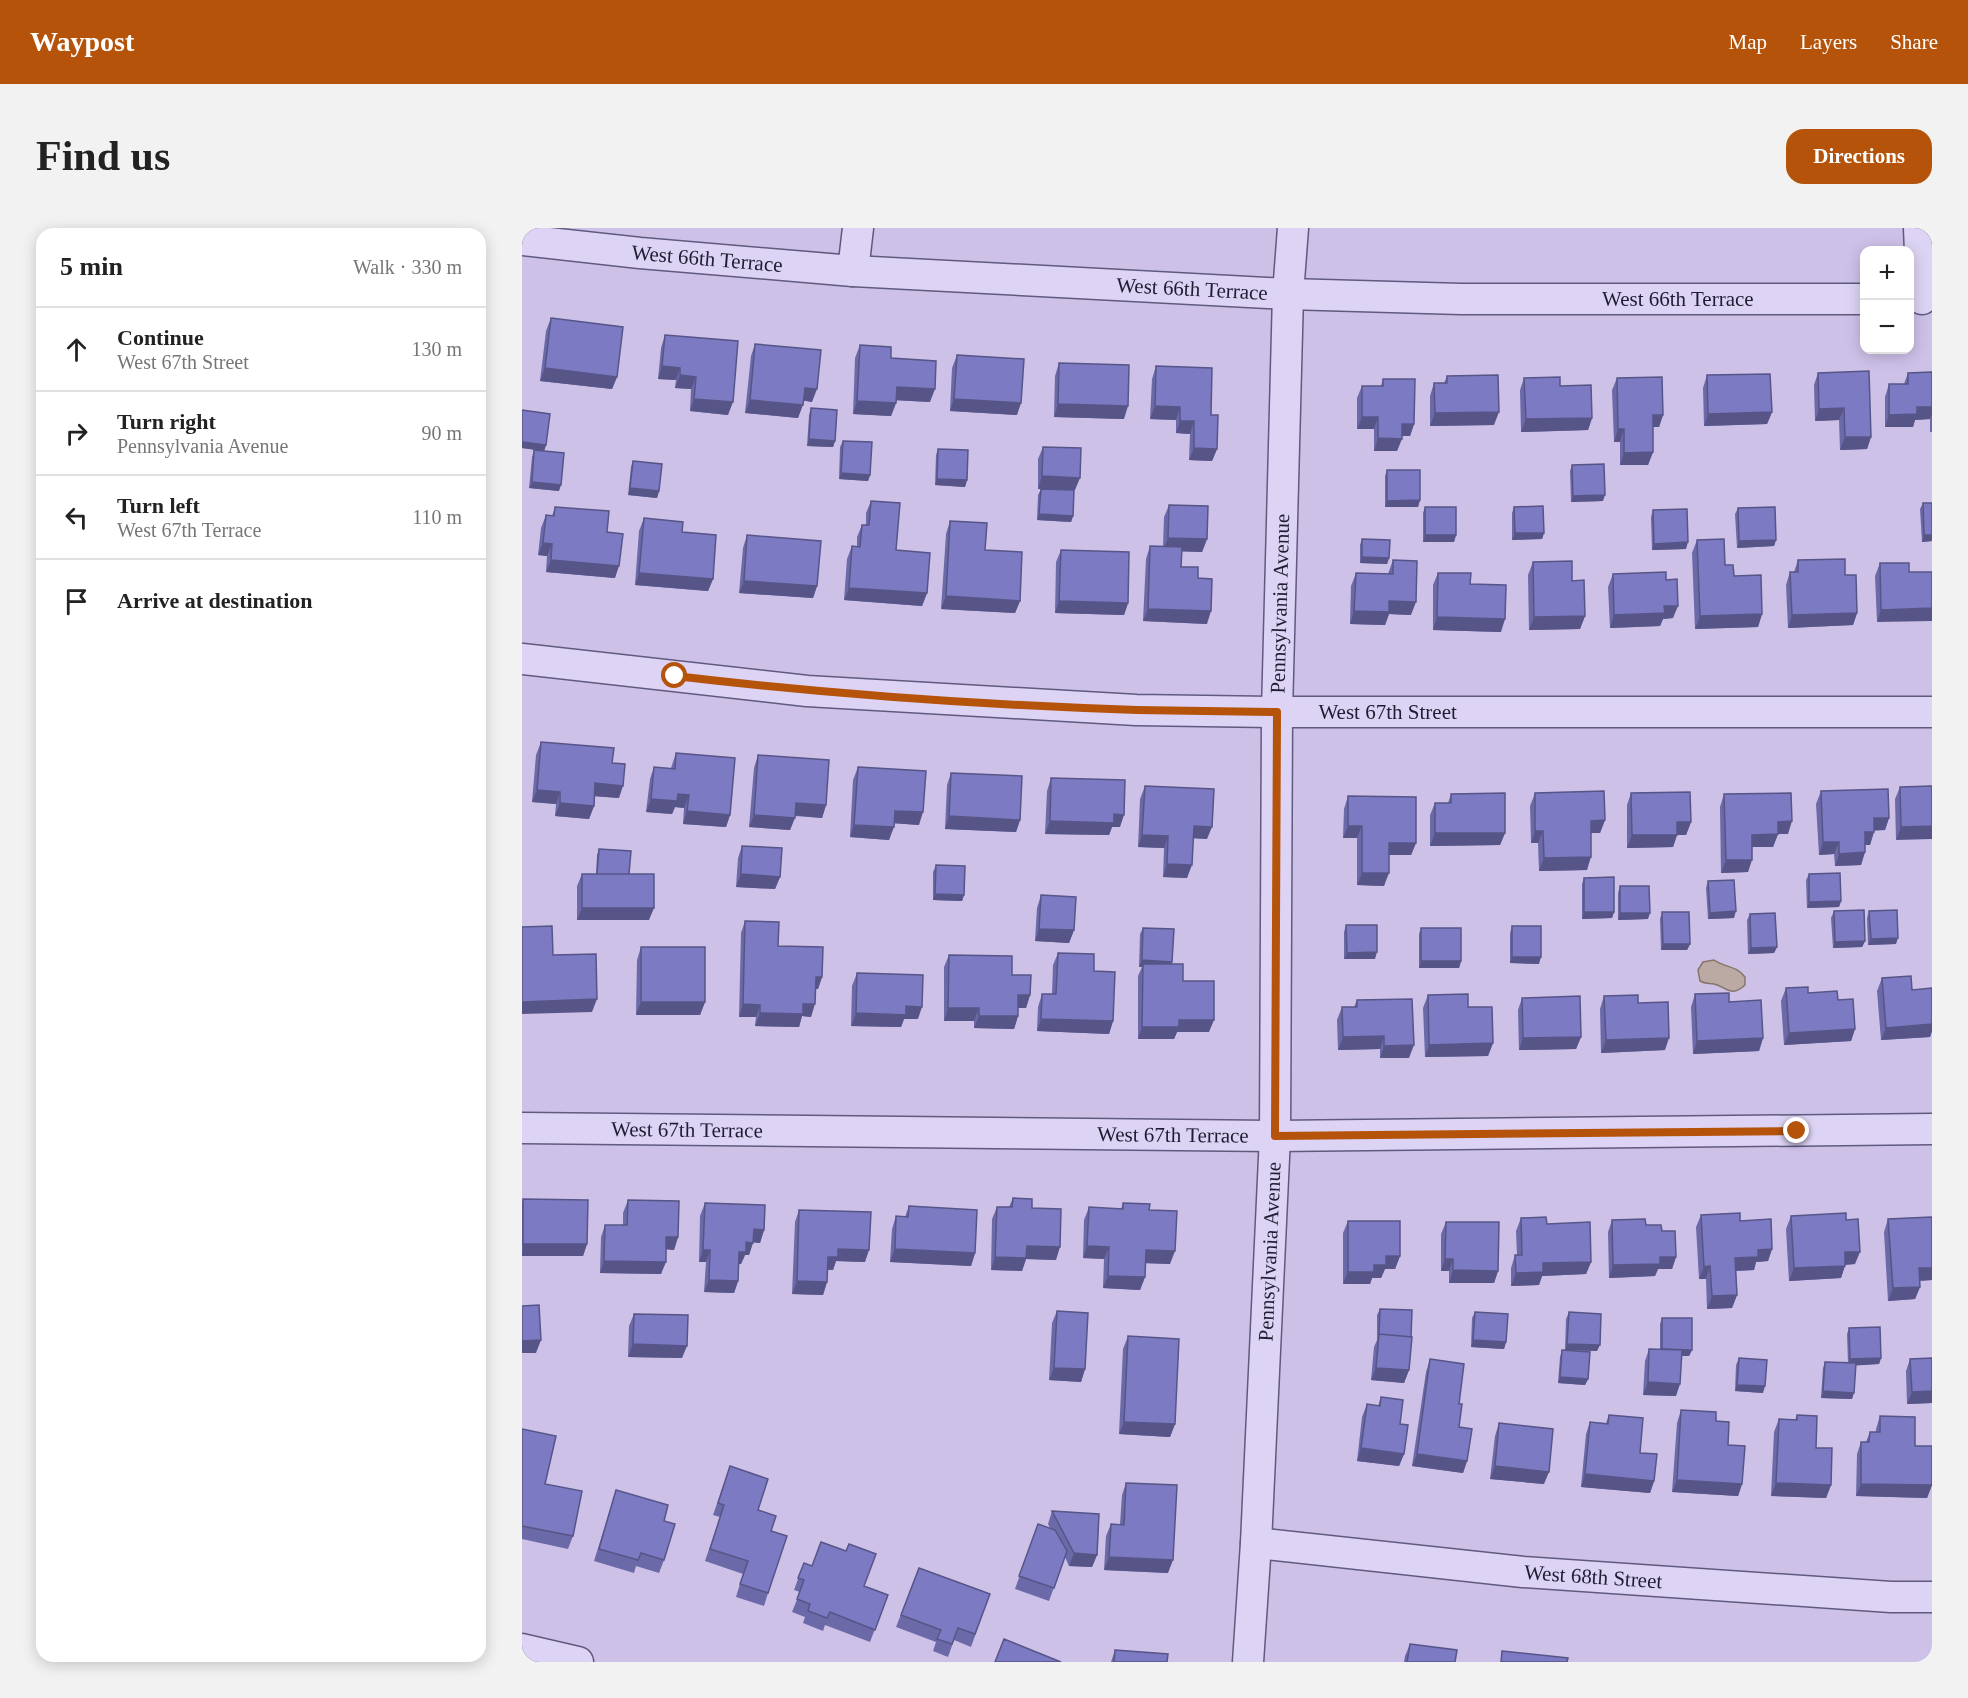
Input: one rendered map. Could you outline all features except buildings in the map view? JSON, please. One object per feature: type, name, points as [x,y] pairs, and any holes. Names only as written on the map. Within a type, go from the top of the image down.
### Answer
[{"type":"street","points":[[854,271],[858,228]]},
{"type":"street","name":"Pennsylvania Avenue","points":[[1248,1662],[1256,1543],[1275,1136],[1277,712],[1288,294],[1293,228]]},
{"type":"street","points":[[1919,228],[1921,298]]},
{"type":"street","name":"West 66th Terrace","points":[[522,240],[640,253],[854,271],[1288,294],[1461,299],[1860,299]]},
{"type":"street","name":"West 67th Street","points":[[522,659],[807,691],[1136,710],[1277,712],[1932,711]]},
{"type":"street","name":"West 67th Terrace","points":[[522,1128],[1275,1136],[1932,1129]]},
{"type":"street","name":"West 68th Street","points":[[1256,1543],[1522,1572],[1891,1597],[1932,1597]]},
{"type":"street","points":[[522,1649],[578,1662]]},
{"type":"shaded area","points":[[1714,960],[1742,973],[1745,977],[1745,985],[1732,991],[1700,981],[1698,970],[1703,962]]},
{"type":"route","points":[[675,676],[807,691],[1041,705],[1136,710],[1277,712],[1275,1136],[1797,1131]]}]
